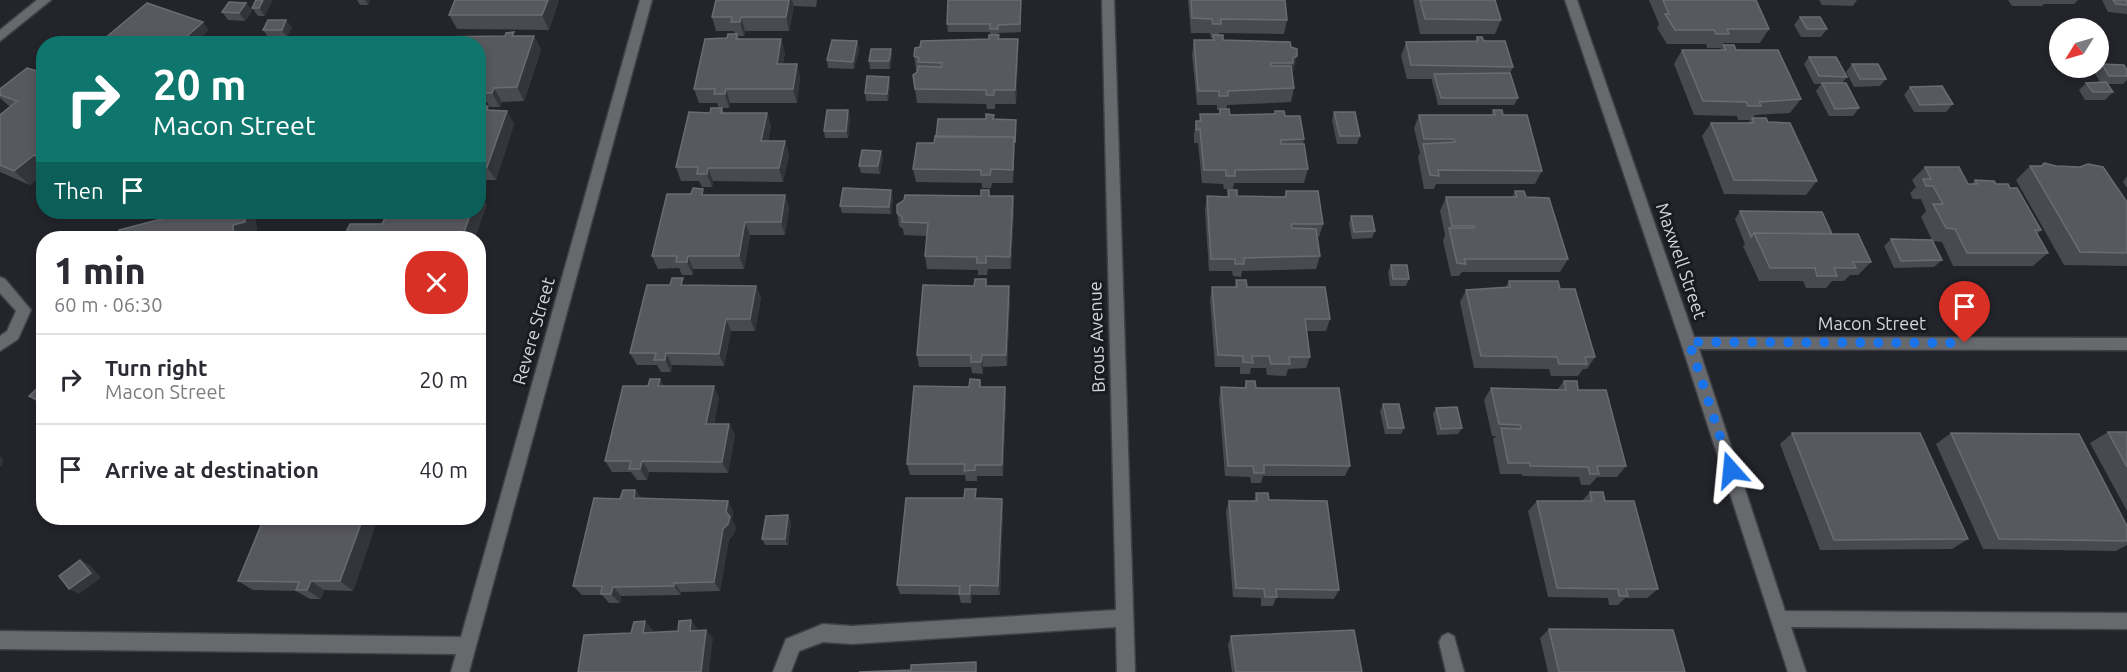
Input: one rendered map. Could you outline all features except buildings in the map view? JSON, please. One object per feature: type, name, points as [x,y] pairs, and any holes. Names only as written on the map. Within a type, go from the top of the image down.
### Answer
[{"type":"street","points":[[0,37],[45,0]]},
{"type":"street","name":"Revere Street","points":[[459,672],[646,0]]},
{"type":"street","name":"Brous Avenue","points":[[1108,0],[1126,672]]},
{"type":"street","name":"Maxwell Street","points":[[1571,0],[1689,342],[1797,672]]},
{"type":"street","points":[[0,283],[24,310],[13,335],[0,345]]},
{"type":"street","name":"Macon Street","points":[[1689,342],[2127,344]]},
{"type":"street","points":[[783,672],[792,645],[823,633],[852,635],[1124,618]]},
{"type":"street","points":[[1780,619],[2127,621]]},
{"type":"street","points":[[0,640],[467,646]]},
{"type":"street","points":[[1448,642],[1455,672]]},
{"type":"route","points":[[1731,470],[1689,342],[1965,343]]}]
